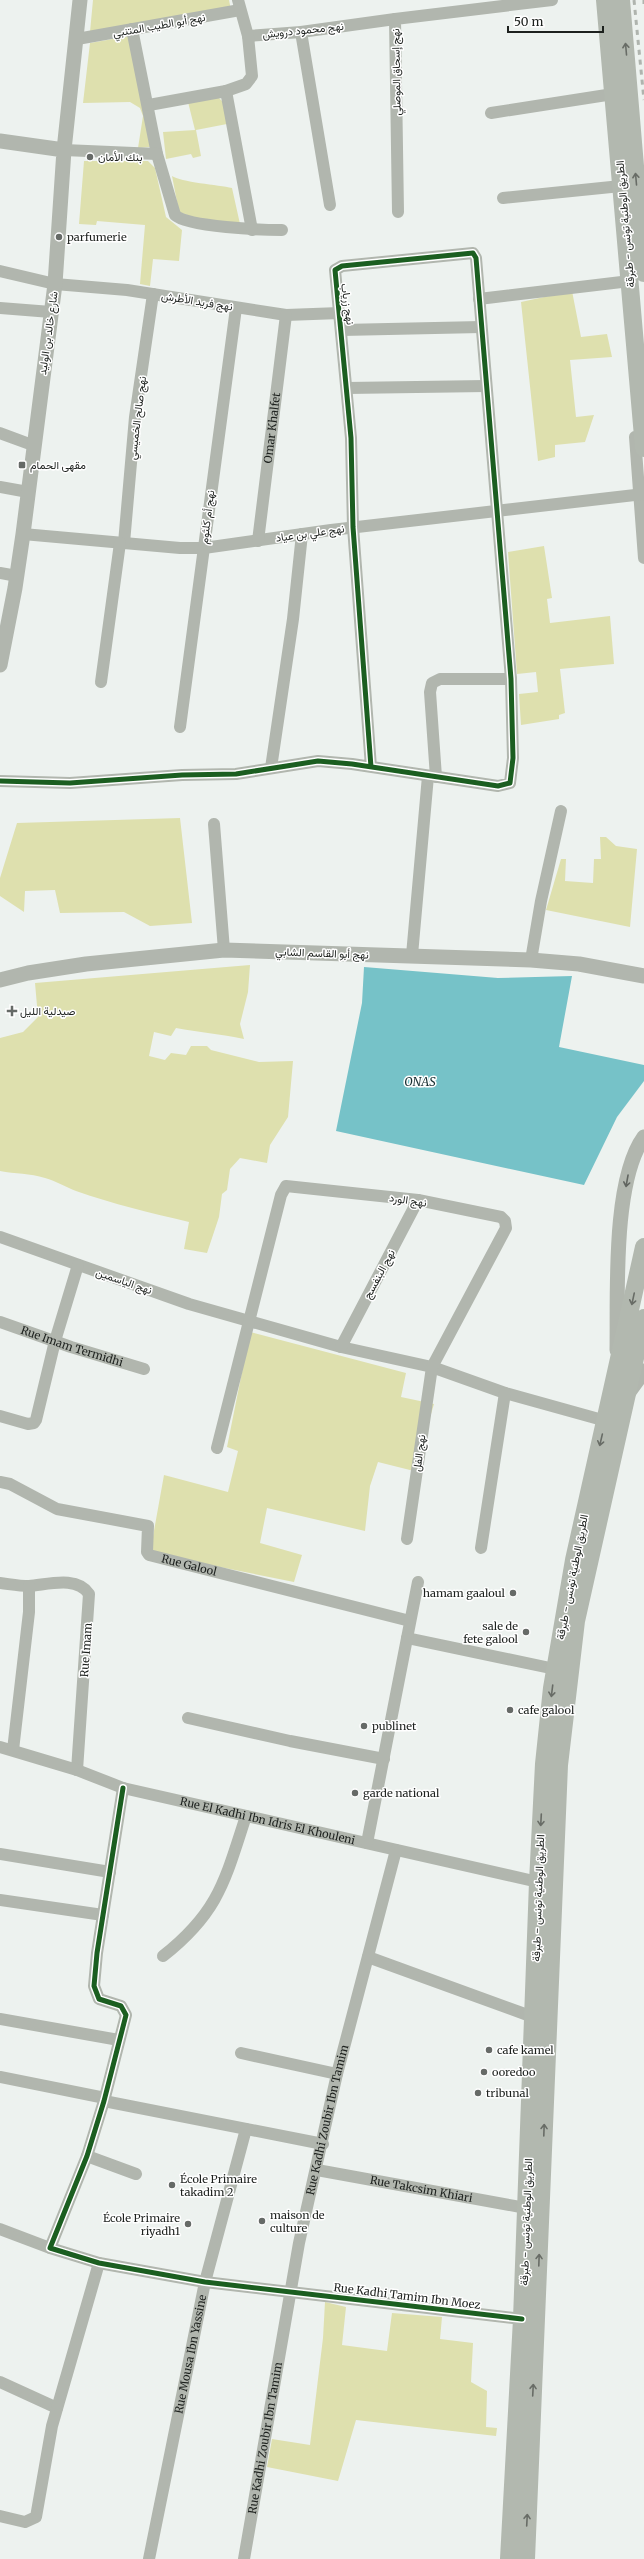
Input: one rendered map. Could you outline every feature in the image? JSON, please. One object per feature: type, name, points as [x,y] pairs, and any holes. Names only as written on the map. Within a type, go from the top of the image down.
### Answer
[{"type":"main road","name":"الطريق الوطنية تونس - طبرقة","points":[[605,0],[610,94],[619,186],[633,279]]},
{"type":"main road","name":"الطريق الوطنية تونس - طبرقة","points":[[622,0],[633,279],[644,448]]},
{"type":"main road","name":"الطريق الوطنية تونس - طبرقة","points":[[510,2559],[522,2319],[538,1882],[544,1764],[555,1669],[574,1560],[644,1247]]},
{"type":"main road","name":"الطريق الوطنية تونس - طبرقة","points":[[526,2559],[559,1765],[576,1621],[644,1318]]},
{"type":"street","name":"شارع خالد بن الوليد","points":[[0,660],[17,576],[55,284],[64,150],[80,0]]},
{"type":"street","name":"نهج إسحاق الموصلي","points":[[398,212],[395,19],[552,0]]},
{"type":"street","points":[[491,112],[610,94],[598,0]]},
{"type":"street","name":"نهج أبو الطيب المتنبي","points":[[77,39],[132,29],[239,5]]},
{"type":"street","name":"نهج محمود درويش","points":[[239,5],[248,36],[301,32],[395,19]]},
{"type":"street","points":[[132,29],[149,105],[157,154],[173,210],[178,218],[252,230],[282,230]]},
{"type":"street","points":[[301,32],[330,205]]},
{"type":"street","points":[[149,105],[226,91],[243,86],[251,79],[248,36]]},
{"type":"street","points":[[226,91],[252,230]]},
{"type":"street","points":[[0,141],[64,150],[157,154]]},
{"type":"street","points":[[503,198],[619,186]]},
{"type":"street","name":"نهج زرياب","points":[[371,767],[353,527],[347,388],[342,330],[334,277],[337,267],[468,252],[473,253],[476,258],[479,299]]},
{"type":"street","points":[[0,271],[55,284]]},
{"type":"street","points":[[0,781],[78,783],[175,775],[236,774],[310,761],[371,767],[498,786],[510,783],[513,758],[511,679],[498,510],[479,299],[633,279],[644,558]]},
{"type":"street","name":"نهج فريد الأطرش","points":[[55,284],[153,294],[236,308],[286,314],[340,314]]},
{"type":"street","name":"نهج صالح الخميسي","points":[[101,682],[122,543],[135,418],[153,294]]},
{"type":"street","points":[[0,308],[51,312]]},
{"type":"street","name":"نهج أم كلثوم","points":[[180,727],[236,308]]},
{"type":"street","name":"Omar Khalfet","points":[[258,541],[286,314]]},
{"type":"street","points":[[342,330],[481,327]]},
{"type":"street","points":[[347,388],[486,386]]},
{"type":"street","points":[[0,434],[35,446]]},
{"type":"street","points":[[0,487],[28,492]]},
{"type":"street","name":"نهج علي بن عياد","points":[[23,534],[122,543],[204,548],[353,527],[641,494]]},
{"type":"street","points":[[271,768],[293,619],[302,534]]},
{"type":"street","points":[[0,573],[17,576]]},
{"type":"street","points":[[412,956],[432,777],[430,692],[432,682],[440,680],[511,679]]},
{"type":"street","points":[[531,960],[541,901],[561,811]]},
{"type":"street","points":[[214,824],[224,950]]},
{"type":"street","name":"نهج أبو القاسم الشابي","points":[[0,980],[28,973],[86,964],[224,950],[531,960],[579,964],[644,976]]},
{"type":"street","points":[[615,1377],[618,1260],[628,1176],[641,1141]]},
{"type":"street","name":"نهج الورد","points":[[248,1322],[281,1195],[286,1186],[418,1200],[501,1217],[507,1224],[432,1367]]},
{"type":"street","name":"نهج البنفسج","points":[[341,1347],[418,1200]]},
{"type":"street","name":"نهج الياسمين","points":[[0,1237],[190,1304],[248,1322],[341,1347],[432,1367],[505,1393],[606,1421]]},
{"type":"street","points":[[0,1416],[28,1424],[34,1423],[55,1341],[78,1265]]},
{"type":"street","name":"Rue Imam Termidhi","points":[[0,1322],[144,1369]]},
{"type":"street","points":[[217,1448],[248,1322]]},
{"type":"street","name":"نهج الفل","points":[[407,1539],[432,1367]]},
{"type":"street","points":[[626,1397],[644,1371]]},
{"type":"street","points":[[481,1548],[505,1393]]},
{"type":"street","name":"Rue Galool","points":[[0,1482],[10,1484],[57,1509],[148,1526],[147,1552],[149,1555],[410,1621]]},
{"type":"street","name":"Rue Imam","points":[[0,1583],[29,1586],[50,1582],[70,1584],[82,1586],[89,1594],[77,1770]]},
{"type":"street","points":[[367,1843],[418,1582]]},
{"type":"street","points":[[13,1750],[29,1612],[29,1586]]},
{"type":"street","points":[[407,1638],[555,1669]]},
{"type":"street","points":[[188,1718],[290,1741],[384,1759]]},
{"type":"street","name":"Rue El Kadhi Ibn Idris El Khouleni","points":[[0,1747],[77,1770],[123,1788],[538,1882]]},
{"type":"street","points":[[50,2248],[87,2156],[104,2100],[126,2011],[118,2004],[99,1998],[94,1990],[97,1953],[123,1788]]},
{"type":"street","points":[[163,1956],[181,1941],[211,1908],[224,1885],[246,1816]]},
{"type":"street","name":"Rue Kadhi Zoubir Ibn Tamim","points":[[244,2559],[289,2292],[323,2144],[337,2074],[396,1850]]},
{"type":"street","points":[[0,1854],[110,1872]]},
{"type":"street","points":[[0,1900],[104,1915]]},
{"type":"street","points":[[368,1958],[533,2017]]},
{"type":"street","points":[[0,2019],[119,2040]]},
{"type":"street","points":[[240,2053],[337,2074]]},
{"type":"street","points":[[0,2077],[104,2100],[323,2144]]},
{"type":"street","name":"Rue Mousa Ibn Yassine","points":[[149,2559],[205,2282],[246,2129]]},
{"type":"street","points":[[87,2156],[136,2174]]},
{"type":"street","name":"Rue Takcsim Khiari","points":[[317,2170],[526,2208]]},
{"type":"street","name":"Rue Kadhi Tamim Ibn Moez","points":[[0,2229],[50,2248],[98,2263],[205,2282],[522,2319]]},
{"type":"street","points":[[0,2516],[24,2522],[36,2517],[57,2408],[98,2263]]},
{"type":"street","points":[[0,2382],[57,2408]]},
{"type":"green space","points":[[93,0],[229,0],[231,10],[90,32]]},
{"type":"green space","points":[[130,36],[150,147],[138,148],[143,116],[140,108],[130,102],[83,103],[90,43]]},
{"type":"green space","points":[[218,97],[224,103],[227,124],[196,130],[201,156],[193,158],[191,154],[166,159],[163,132],[195,130],[188,102]]},
{"type":"green space","points":[[84,161],[148,161],[155,168],[166,217],[182,230],[179,261],[153,259],[150,286],[140,284],[145,225],[97,221],[96,225],[79,224]]},
{"type":"green space","points":[[172,176],[191,182],[232,188],[240,224],[204,221],[179,212]]},
{"type":"green space","points":[[572,291],[581,337],[607,334],[612,357],[570,360],[576,417],[594,415],[585,442],[555,445],[555,457],[538,461],[521,302]]},
{"type":"green space","points":[[544,546],[552,598],[547,599],[550,623],[610,616],[614,664],[560,669],[565,713],[559,715],[559,719],[521,725],[519,694],[538,692],[536,672],[517,674],[508,552]]},
{"type":"green space","points":[[180,818],[192,923],[150,926],[124,912],[60,913],[55,890],[25,891],[24,912],[0,896],[0,878],[17,823]]},
{"type":"green space","points":[[600,837],[606,837],[616,846],[637,849],[630,927],[546,910],[561,859],[566,859],[565,881],[593,883],[594,859],[601,859]]},
{"type":"green space","points":[[250,965],[248,992],[240,1024],[244,1039],[176,1028],[171,1036],[154,1032],[149,1056],[165,1060],[171,1053],[186,1055],[191,1046],[207,1046],[211,1050],[259,1062],[293,1061],[288,1117],[270,1145],[267,1163],[240,1158],[230,1169],[227,1190],[222,1194],[219,1217],[207,1253],[184,1249],[189,1222],[104,1200],[76,1191],[39,1176],[0,1171],[0,1038],[23,1032],[38,1017],[35,983]]},
{"type":"green space","points":[[250,1332],[406,1373],[401,1397],[434,1404],[414,1471],[378,1462],[370,1486],[365,1531],[267,1508],[260,1543],[302,1555],[294,1582],[150,1553],[164,1475],[228,1492],[238,1451],[227,1447]]},
{"type":"green space","points":[[325,2302],[346,2307],[342,2345],[387,2351],[392,2313],[442,2317],[440,2339],[473,2343],[471,2382],[487,2391],[486,2427],[497,2428],[496,2436],[356,2420],[338,2481],[267,2467],[272,2439],[310,2445],[323,2338]]},
{"type":"water","name":"ONAS","points":[[364,967],[498,978],[572,976],[559,1047],[644,1065],[644,1081],[617,1117],[584,1185],[336,1131],[362,1003]]},
{"type":"railway","points":[[634,0],[644,100]]},
{"type":"cycle path","points":[[0,781],[70,783],[182,775],[236,774],[318,761],[352,764],[498,786],[510,783],[513,758],[511,679],[476,258],[473,253],[342,266],[335,270],[351,438],[353,527],[371,767]]},
{"type":"cycle path","points":[[123,1788],[97,1953],[94,1986],[99,1999],[121,2006],[126,2015],[104,2101],[87,2156],[50,2248],[99,2263],[205,2282],[522,2319]]},
{"type":"place","name":"بنك الأمان","points":[[90,157]]},
{"type":"place","name":"parfumerie","points":[[59,237]]},
{"type":"place","name":"مقهى الحمام","points":[[22,465]]},
{"type":"place","name":"صيدلية الليل","points":[[12,1011]]},
{"type":"place","name":"hamam gaaloul","points":[[513,1593]]},
{"type":"place","name":"sale de fete galool","points":[[526,1632]]},
{"type":"place","name":"cafe galool","points":[[510,1710]]},
{"type":"place","name":"publinet","points":[[364,1726]]},
{"type":"place","name":"garde national","points":[[355,1793]]},
{"type":"place","name":"cafe kamel","points":[[489,2050]]},
{"type":"place","name":"ooredoo","points":[[484,2072]]},
{"type":"place","name":"tribunal","points":[[478,2093]]},
{"type":"place","name":"École Primaire takadim 2","points":[[172,2185]]},
{"type":"place","name":"maison de culture","points":[[262,2221]]},
{"type":"place","name":"École Primaire riyadh1","points":[[188,2224]]}]
